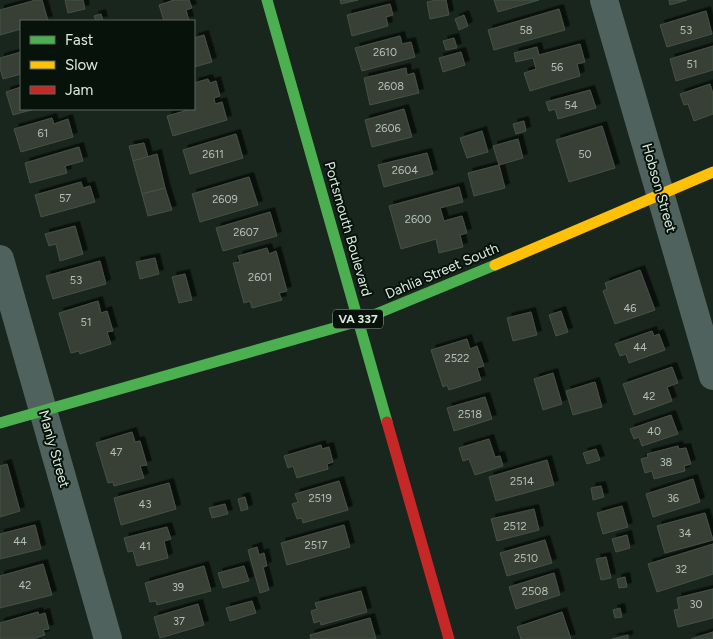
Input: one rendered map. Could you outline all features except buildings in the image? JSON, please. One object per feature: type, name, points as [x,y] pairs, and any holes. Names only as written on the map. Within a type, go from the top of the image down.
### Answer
[{"type":"street","name":"Portsmouth Boulevard","points":[[267,0],[449,639]]},
{"type":"street","name":"Hobson Street","points":[[604,0],[713,376]]},
{"type":"street","name":"Dahlia Street South","points":[[0,423],[358,321],[393,308],[713,172]]},
{"type":"street","name":"Manly Street","points":[[0,259],[108,639]]},
{"type":"traffic: fast","points":[[267,0],[387,422]]},
{"type":"traffic: fast","points":[[0,423],[359,321],[495,265]]},
{"type":"traffic: slow","points":[[495,265],[713,172]]},
{"type":"traffic: jam","points":[[387,422],[449,639]]}]
